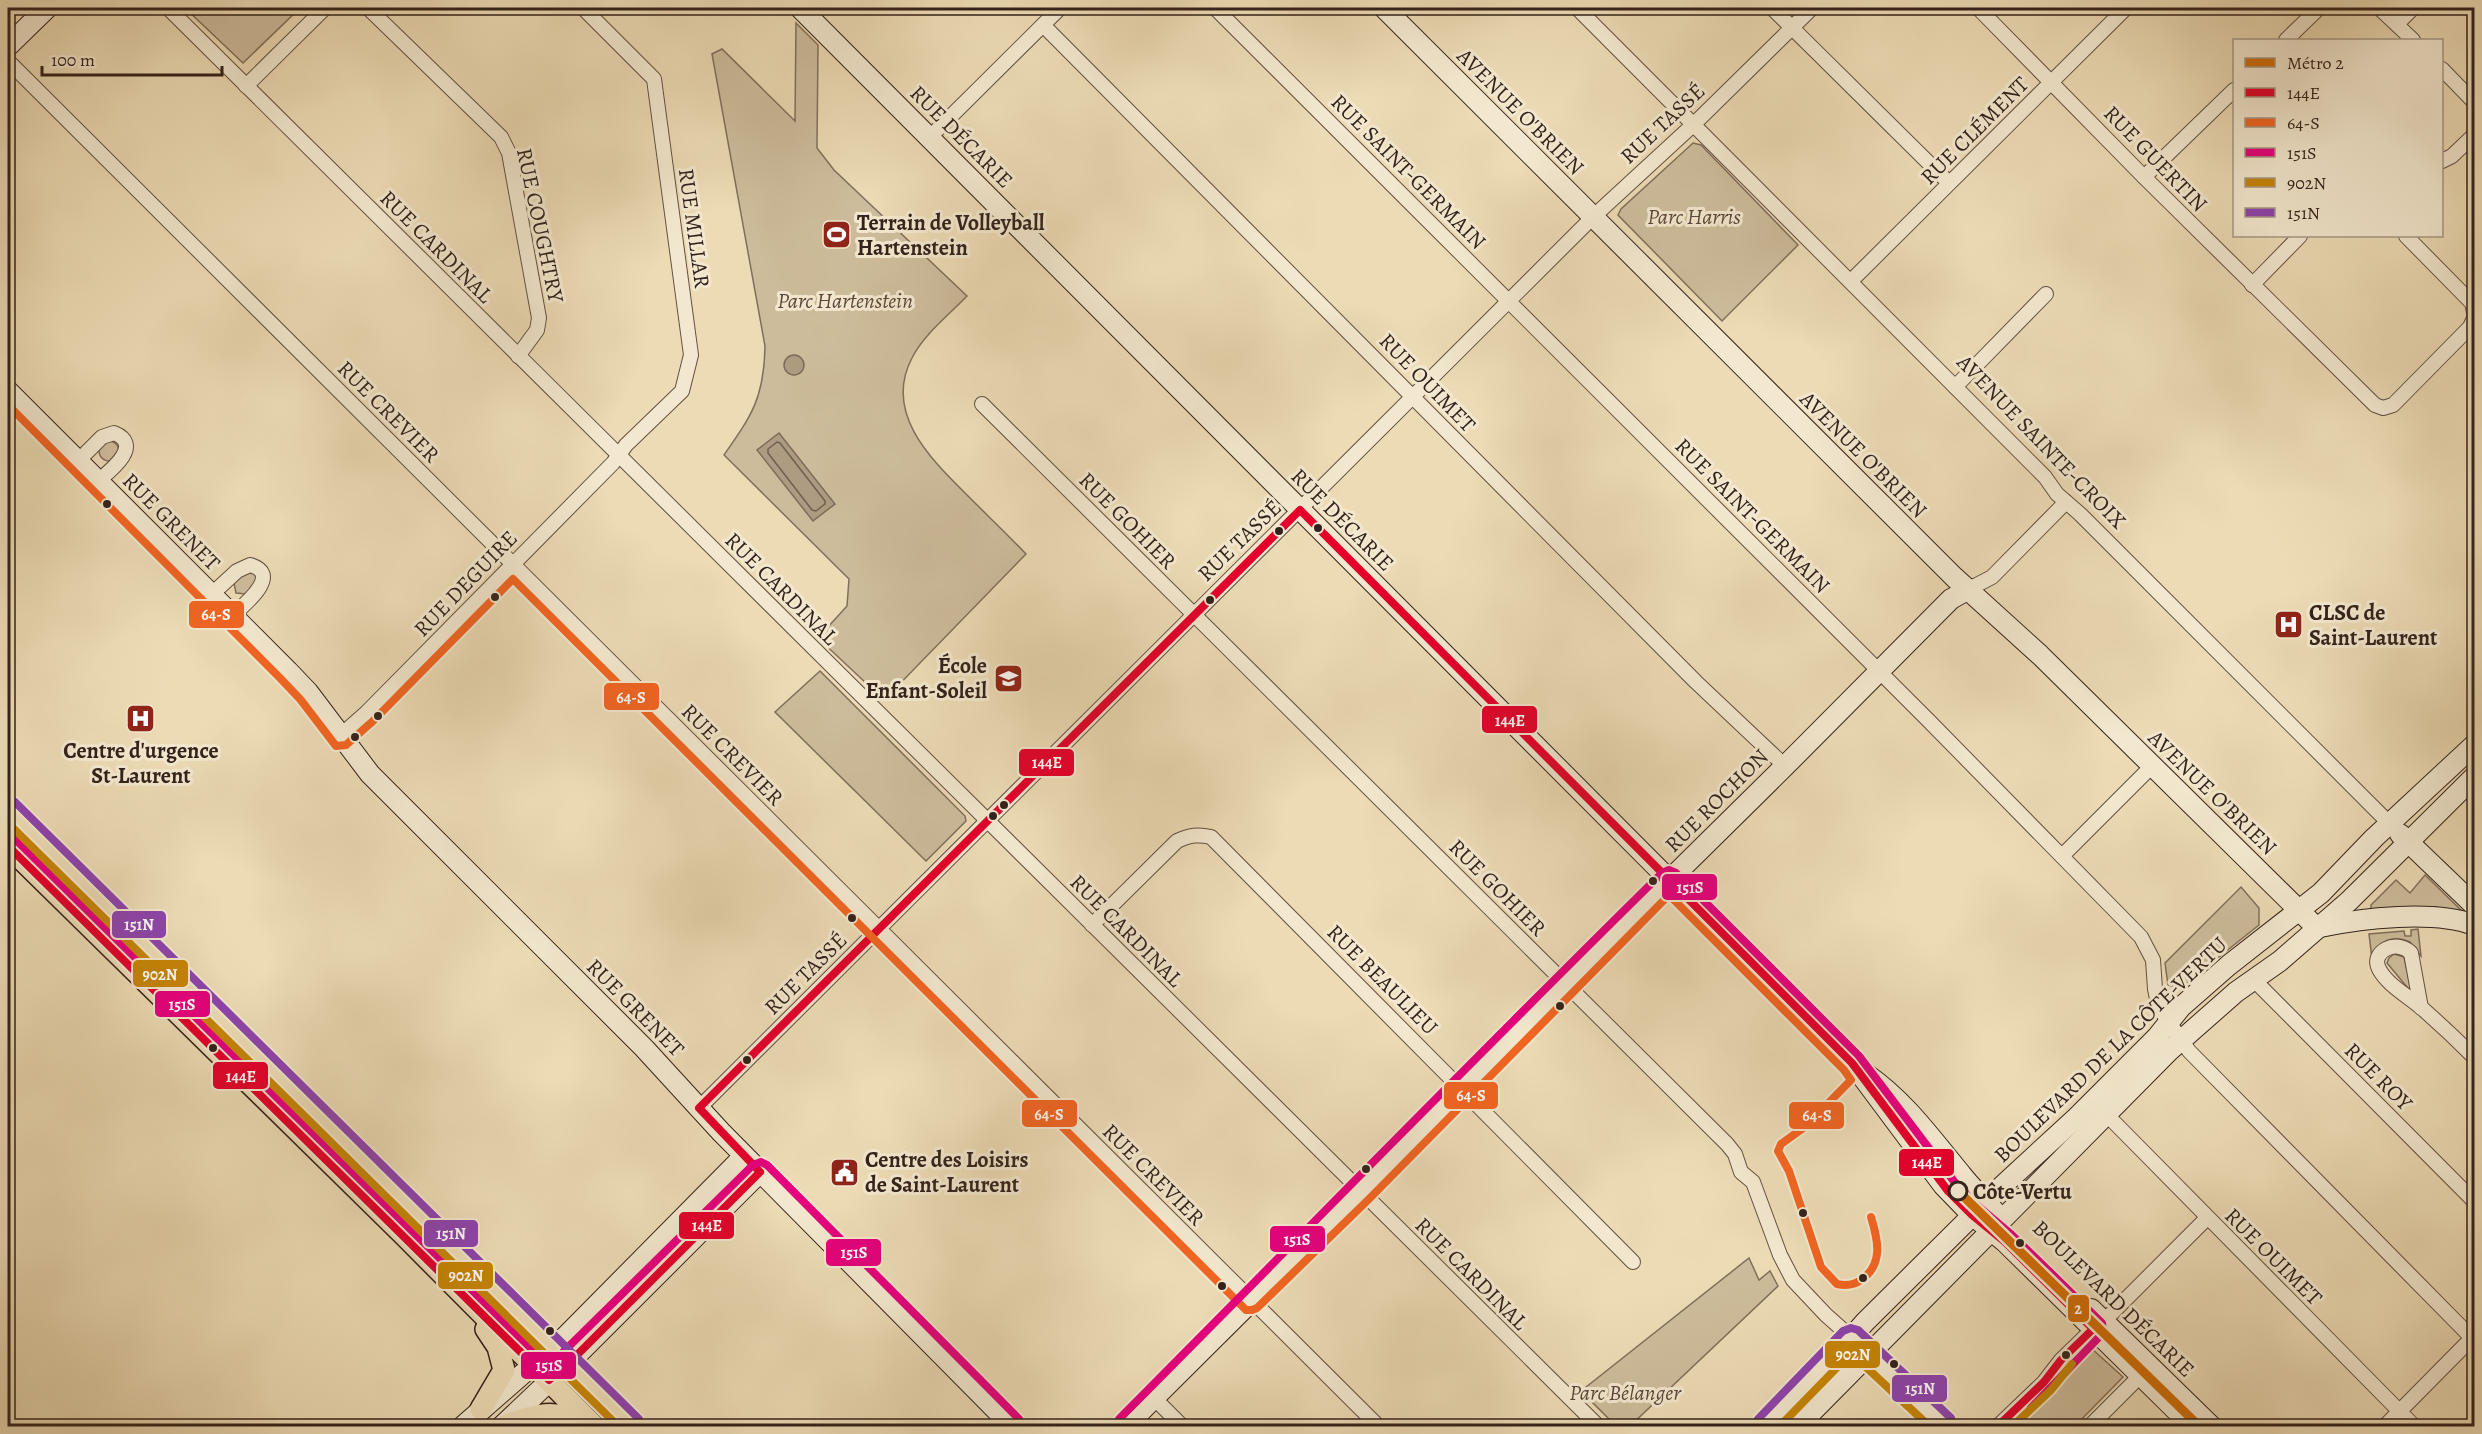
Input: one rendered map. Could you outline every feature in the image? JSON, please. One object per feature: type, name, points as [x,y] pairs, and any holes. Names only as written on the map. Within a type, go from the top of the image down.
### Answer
[{"type":"main road","points":[[8,809],[632,1426]]},
{"type":"main road","points":[[8,846],[594,1426]]},
{"type":"main road","points":[[235,1071],[254,1052]]},
{"type":"main road","points":[[466,1298],[498,1347],[503,1362],[501,1378],[480,1409]]},
{"type":"main road","points":[[503,1426],[530,1416],[546,1414],[567,1417],[585,1426]]},
{"type":"street","points":[[8,46],[47,8]]},
{"type":"street","name":"RUE CARDINAL","points":[[168,8],[1598,1426]]},
{"type":"street","points":[[246,86],[325,8]]},
{"type":"street","name":"RUE COUGHTRY","points":[[368,8],[501,137],[509,153],[539,318],[537,330],[518,356]]},
{"type":"street","name":"RUE MILLAR","points":[[583,8],[654,79],[691,355],[682,391],[626,445],[618,456]]},
{"type":"street","name":"RUE DÉCARIE","points":[[800,8],[1852,1063],[1937,1178],[1979,1209]]},
{"type":"street","points":[[930,137],[1060,8]]},
{"type":"street","name":"RUE SAINT-GERMAIN","points":[[1215,8],[1880,671],[2141,937],[2153,960],[2157,1001],[2181,1042],[2215,1080],[2474,1338]]},
{"type":"street","name":"AVENUE O'BRIEN","points":[[1384,8],[1954,577],[2040,655],[2318,928]]},
{"type":"street","name":"AVENUE SAINTE-CROIX","points":[[1577,8],[2045,477],[2054,491],[2409,843],[2475,905]]},
{"type":"street","points":[[1772,8],[1949,183]]},
{"type":"street","name":"RUE TASSÉ","points":[[699,1108],[1593,216],[1694,124],[1812,8]]},
{"type":"street","name":"RUE GUERTIN","points":[[1978,8],[2053,81],[2144,177],[2375,405],[2383,408],[2393,405],[2470,327],[2475,318]]},
{"type":"street","name":"RUE CLÉMENT","points":[[1851,281],[2126,8]]},
{"type":"street","points":[[2287,39],[2319,8]]},
{"type":"street","points":[[2379,8],[2412,39]]},
{"type":"street","points":[[2397,24],[2413,8]]},
{"type":"street","name":"RUE OUIMET","points":[[1043,25],[1679,665],[1785,766]]},
{"type":"street","name":"RUE CREVIER","points":[[8,61],[1378,1426]]},
{"type":"street","points":[[2443,70],[2475,102]]},
{"type":"street","points":[[2144,177],[2233,92]]},
{"type":"street","points":[[2443,160],[2452,156],[2475,135]]},
{"type":"street","points":[[2252,285],[2299,237]]},
{"type":"street","points":[[2407,237],[2472,303],[2475,312]]},
{"type":"street","points":[[1955,387],[2046,294]]},
{"type":"street","name":"RUE GRENET","points":[[8,391],[299,682],[377,781],[644,1048],[744,1156],[1012,1426]]},
{"type":"street","name":"RUE GOHIER","points":[[982,404],[1735,1154],[1742,1172],[1753,1182],[1789,1275],[1826,1315],[1944,1426]]},
{"type":"street","name":"RUE GRENET","points":[[78,461],[106,435],[114,434],[122,438],[126,453],[98,481]]},
{"type":"street","name":"RUE DEGUIRE","points":[[340,736],[366,713],[618,456]]},
{"type":"street","name":"RUE ROCHON","points":[[1126,1426],[1361,1192],[1565,983],[1951,599],[1992,577],[2066,502]]},
{"type":"street","name":"RUE GRENET","points":[[212,594],[242,567],[250,565],[259,568],[263,576],[261,585],[233,615]]},
{"type":"street","name":"BOULEVARD DE LA CÔTE-VERTU","points":[[1766,1426],[1979,1209],[2077,1117],[2186,1002],[2321,893],[2390,824],[2475,745]]},
{"type":"street","points":[[2062,856],[2152,766]]},
{"type":"street","name":"BOULEVARD DE LA CÔTE-VERTU","points":[[1798,1426],[1996,1225],[2078,1146],[2106,1114],[2169,1051],[2229,998],[2349,901],[2475,777]]},
{"type":"street","name":"RUE BEAULIEU","points":[[1092,925],[1177,841],[1199,834],[1211,837],[1633,1262]]},
{"type":"street","points":[[2318,928],[2353,920],[2412,918],[2448,918],[2475,925]]},
{"type":"street","name":"RUE ROY","points":[[2254,980],[2475,1201]]},
{"type":"street","points":[[2421,1008],[2475,1057]]},
{"type":"street","name":"RUE OUIMET","points":[[2106,1114],[2414,1426]]},
{"type":"street","points":[[503,1426],[549,1380],[560,1355],[744,1156]]},
{"type":"street","points":[[463,1426],[533,1365],[560,1355],[760,1172]]},
{"type":"street","name":"BOULEVARD DÉCARIE","points":[[1979,1209],[2099,1325],[2211,1426]]},
{"type":"street","points":[[1998,1426],[2044,1382],[2061,1359],[2099,1325],[2207,1218]]},
{"type":"street","name":"BOULEVARD DÉCARIE","points":[[2099,1325],[2140,1376],[2192,1426]]},
{"type":"street","points":[[2385,1426],[2474,1338]]},
{"type":"street","points":[[2090,1426],[2140,1376]]},
{"type":"street","points":[[1154,1398],[1182,1426]]},
{"type":"green space","points":[[185,8],[300,8],[243,63]]},
{"type":"green space","name":"Parc Hartenstein","points":[[796,23],[818,45],[817,148],[834,170],[967,296],[929,333],[912,358],[904,379],[903,399],[908,418],[916,436],[928,453],[1026,554],[884,700],[818,638],[847,606],[849,579],[724,455],[755,405],[762,379],[765,346],[712,54],[722,49],[795,121]]},
{"type":"green space","name":"Parc Harris","points":[[1693,143],[1701,145],[1798,245],[1722,321],[1618,215],[1621,209]]},
{"type":"green space","points":[[105,441],[113,441],[119,447],[119,455],[113,461],[105,461],[99,455],[99,447]]},
{"type":"green space","points":[[253,571],[258,581],[246,594],[236,593],[234,583],[241,574]]},
{"type":"green space","points":[[820,671],[965,816],[966,821],[926,861],[775,712]]},
{"type":"green space","points":[[2425,875],[2465,914],[2436,907],[2371,911],[2371,905],[2396,880],[2410,893]]},
{"type":"green space","points":[[2241,887],[2259,908],[2259,925],[2180,988],[2168,985],[2165,963]]},
{"type":"green space","points":[[2418,929],[2421,956],[2410,942],[2392,939],[2378,948],[2372,959],[2369,934],[2404,931],[2405,936],[2411,936],[2411,930]]},
{"type":"green space","points":[[2394,954],[2404,957],[2412,993],[2387,963]]},
{"type":"green space","name":"Parc Bélanger","points":[[1749,1258],[1759,1280],[1770,1271],[1778,1286],[1630,1426],[1616,1426],[1581,1391]]},
{"type":"green space","points":[[2091,1348],[2123,1377],[2075,1426],[2015,1426]]},
{"type":"water","points":[[794,355],[801,358],[804,365],[801,372],[794,375],[787,372],[784,365],[787,358]]},
{"type":"water","points":[[779,433],[835,504],[813,521],[757,450]]},
{"type":"metro line","name":"2","points":[[1958,1191],[2199,1426]]},
{"type":"transit line","name":"64-S","points":[[8,405],[280,678],[300,699],[336,746],[346,745],[373,721],[513,579],[1246,1310],[1257,1308],[1369,1199],[1669,895],[1844,1070],[1851,1080],[1806,1126],[1781,1144],[1778,1151],[1789,1171],[1821,1267],[1837,1284],[1856,1283],[1873,1267],[1877,1243],[1871,1217]]},
{"type":"transit line","name":"144E","points":[[8,846],[549,1380],[578,1354],[760,1172],[699,1108],[1300,510],[1852,1063],[1948,1191],[1972,1215],[2005,1242],[2093,1329],[2061,1360],[2044,1382],[1998,1426]]},
{"type":"transit line","name":"151N","points":[[15,802],[639,1419]]},
{"type":"transit line","name":"902N","points":[[8,823],[618,1426]]},
{"type":"transit line","name":"151S","points":[[15,839],[549,1366],[753,1165],[761,1162],[767,1165],[1019,1419]]},
{"type":"transit line","name":"151S","points":[[1119,1419],[1525,1009],[1662,873],[1669,870],[1676,873],[1859,1056],[1956,1184],[2102,1323],[2101,1335],[2031,1408]]},
{"type":"transit line","name":"151N","points":[[1758,1419],[1843,1331],[1851,1328],[1858,1330],[1951,1418]]},
{"type":"transit line","name":"902N","points":[[1780,1426],[1851,1353],[1929,1426]]},
{"type":"transit line","name":"902N","points":[[2013,1426],[2051,1390],[2072,1364]]},
{"type":"place","name":"Terrain de Volleyball Hartenstein","points":[[836,235]]},
{"type":"place","name":"CLSC de Saint-Laurent","points":[[2288,625]]},
{"type":"place","name":"École Enfant-Soleil","points":[[1008,678]]},
{"type":"place","name":"Centre d'urgence St-Laurent","points":[[141,718]]},
{"type":"place","name":"Centre des Loisirs de Saint-Laurent","points":[[844,1172]]},
{"type":"place","name":"Côte-Vertu","points":[[1958,1191]]}]
